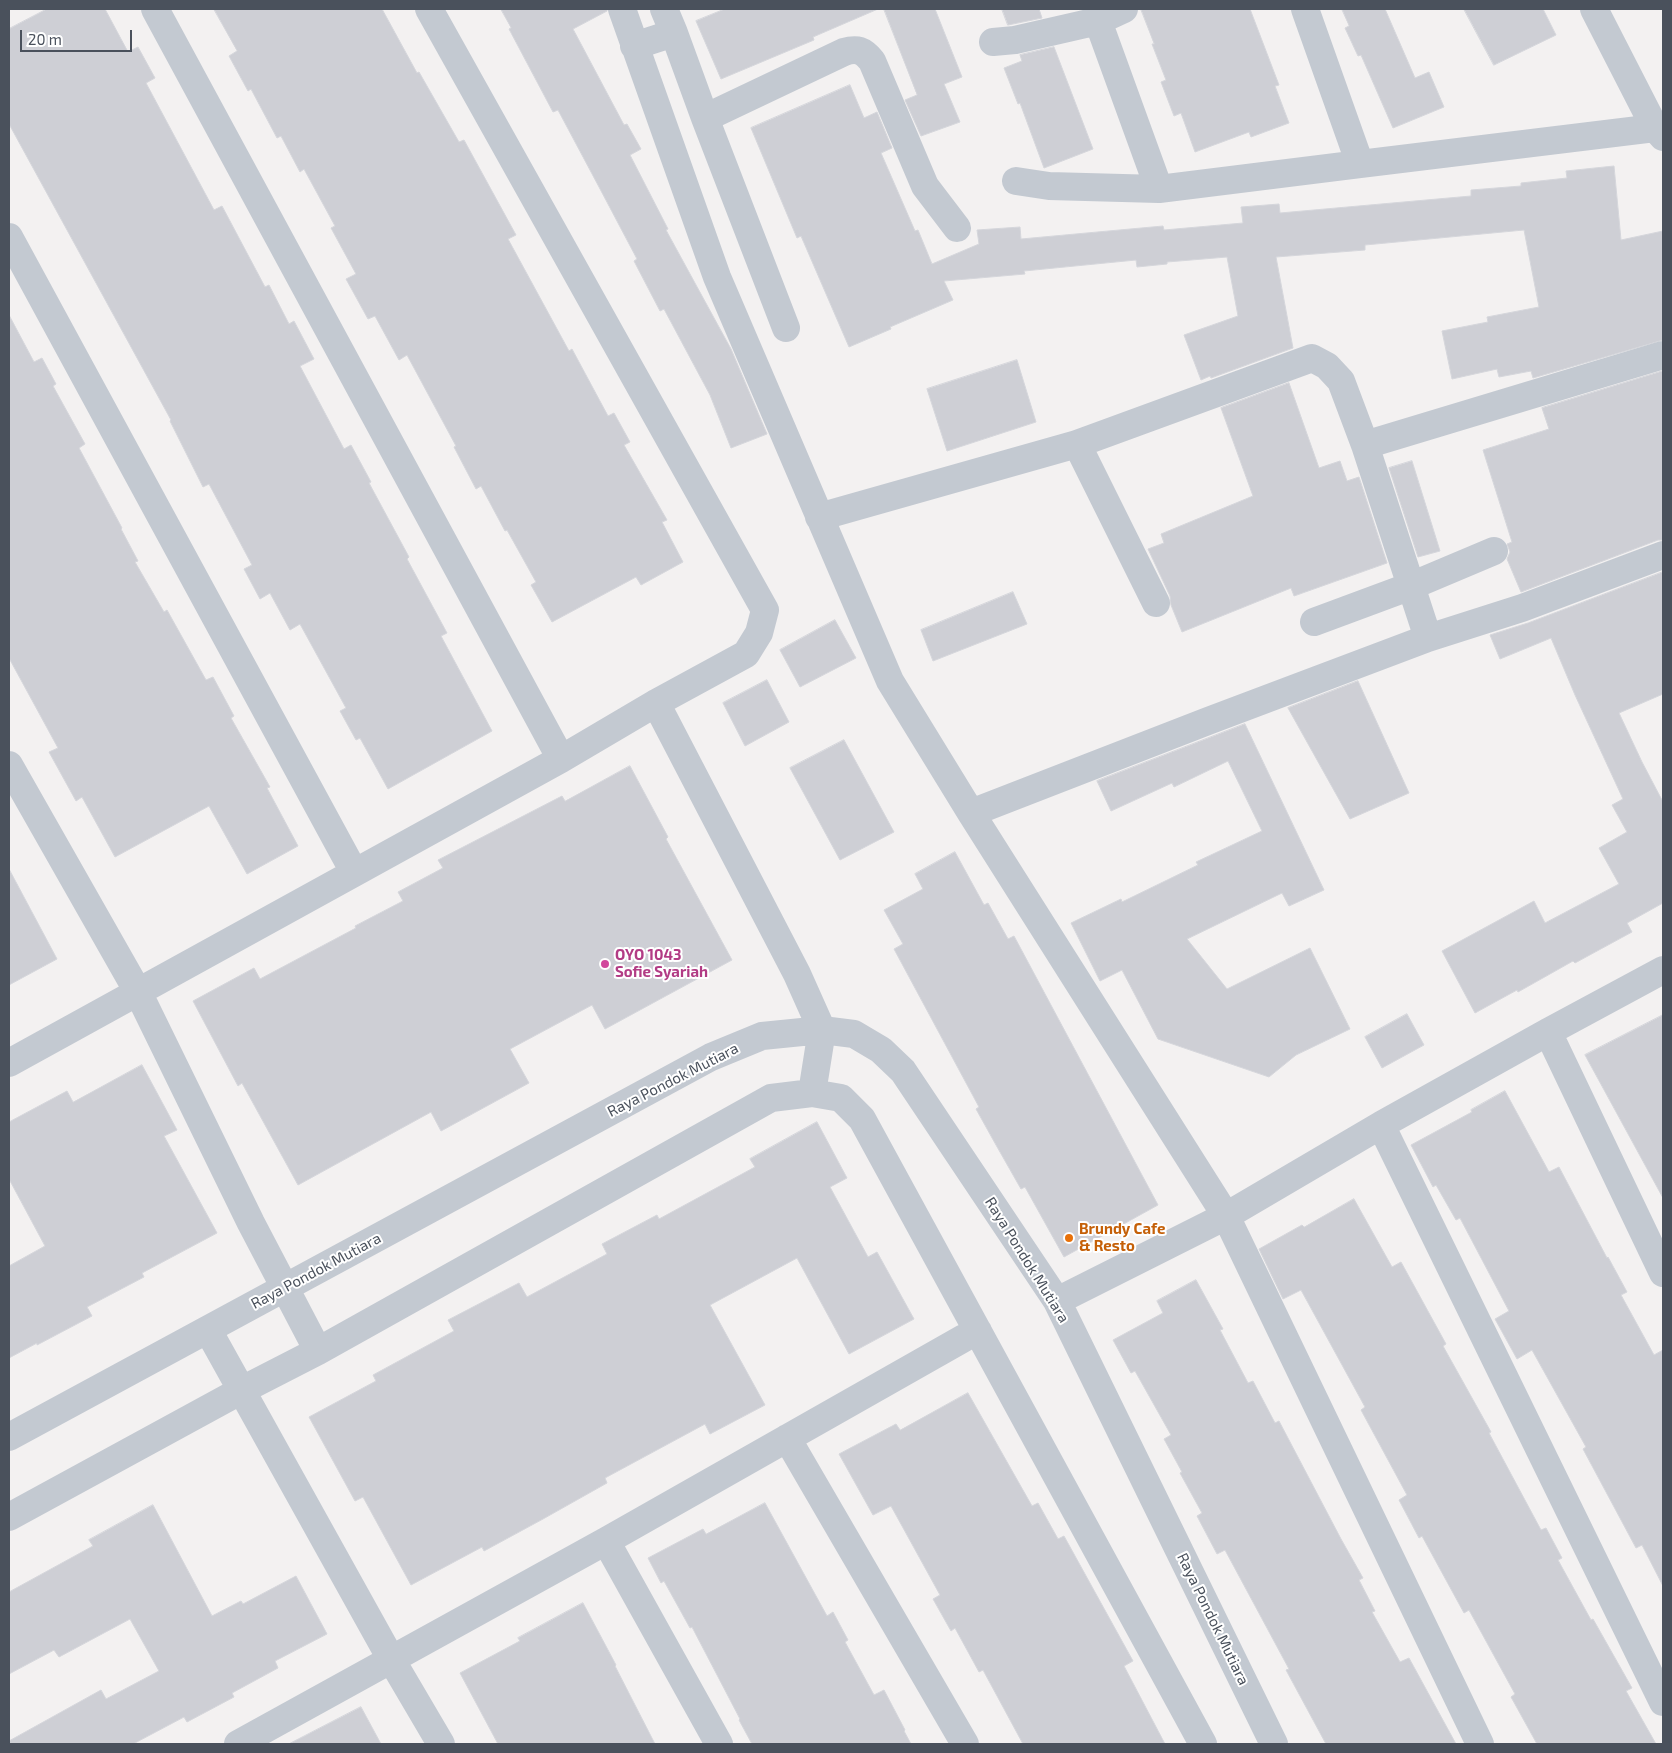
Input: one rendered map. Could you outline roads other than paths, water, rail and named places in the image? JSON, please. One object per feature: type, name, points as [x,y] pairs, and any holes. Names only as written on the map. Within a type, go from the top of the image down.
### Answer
[{"type":"street","points":[[156,9],[561,759]]},
{"type":"street","points":[[9,1063],[561,759],[656,703],[746,654],[759,633],[765,610],[429,9]]},
{"type":"street","points":[[622,9],[717,276],[890,681],[971,813],[1226,1216],[1480,1744]]},
{"type":"street","points":[[993,42],[1015,40],[1098,21],[1124,9]]},
{"type":"street","points":[[1305,9],[1360,164]]},
{"type":"street","points":[[1016,181],[1049,186],[1159,188],[1659,132],[1594,9]]},
{"type":"street","points":[[634,46],[669,21],[786,328]]},
{"type":"street","points":[[1098,21],[1159,188]]},
{"type":"street","points":[[705,118],[844,52],[860,50],[872,61],[925,186],[957,228]]},
{"type":"street","points":[[9,237],[354,872]]},
{"type":"street","points":[[1365,445],[1663,355]]},
{"type":"street","points":[[819,518],[1078,444],[1312,358],[1327,366],[1341,381],[1365,445],[1428,638]]},
{"type":"street","points":[[1078,444],[1156,603]]},
{"type":"street","points":[[1314,622],[1411,586],[1494,551]]},
{"type":"street","points":[[971,813],[1428,638],[1522,608],[1663,555]]},
{"type":"street","points":[[656,703],[797,974],[822,1030],[812,1093]]},
{"type":"street","points":[[9,764],[138,992],[251,1223],[318,1351]]},
{"type":"street","points":[[1057,1301],[1226,1216],[1381,1125],[1663,970]]},
{"type":"street","name":"Raya Pondok Mutiara","points":[[9,1437],[711,1057],[762,1036],[822,1030],[854,1034],[881,1050],[903,1071],[1057,1301],[1274,1744]]},
{"type":"street","points":[[1548,1032],[1663,1273]]},
{"type":"street","points":[[9,1517],[242,1390],[318,1351],[772,1098],[812,1093],[841,1098],[862,1120],[1203,1744]]},
{"type":"street","points":[[1381,1125],[1663,1702]]},
{"type":"street","points":[[208,1330],[440,1744]]},
{"type":"street","points":[[238,1744],[606,1541],[978,1331]]},
{"type":"street","points":[[788,1438],[965,1744]]},
{"type":"street","points":[[606,1541],[719,1744]]},
{"type":"place","name":"OYO 1043 Sofie Syariah","points":[[605,964]]},
{"type":"place","name":"Brundy Cafe & Resto","points":[[1069,1238]]}]
